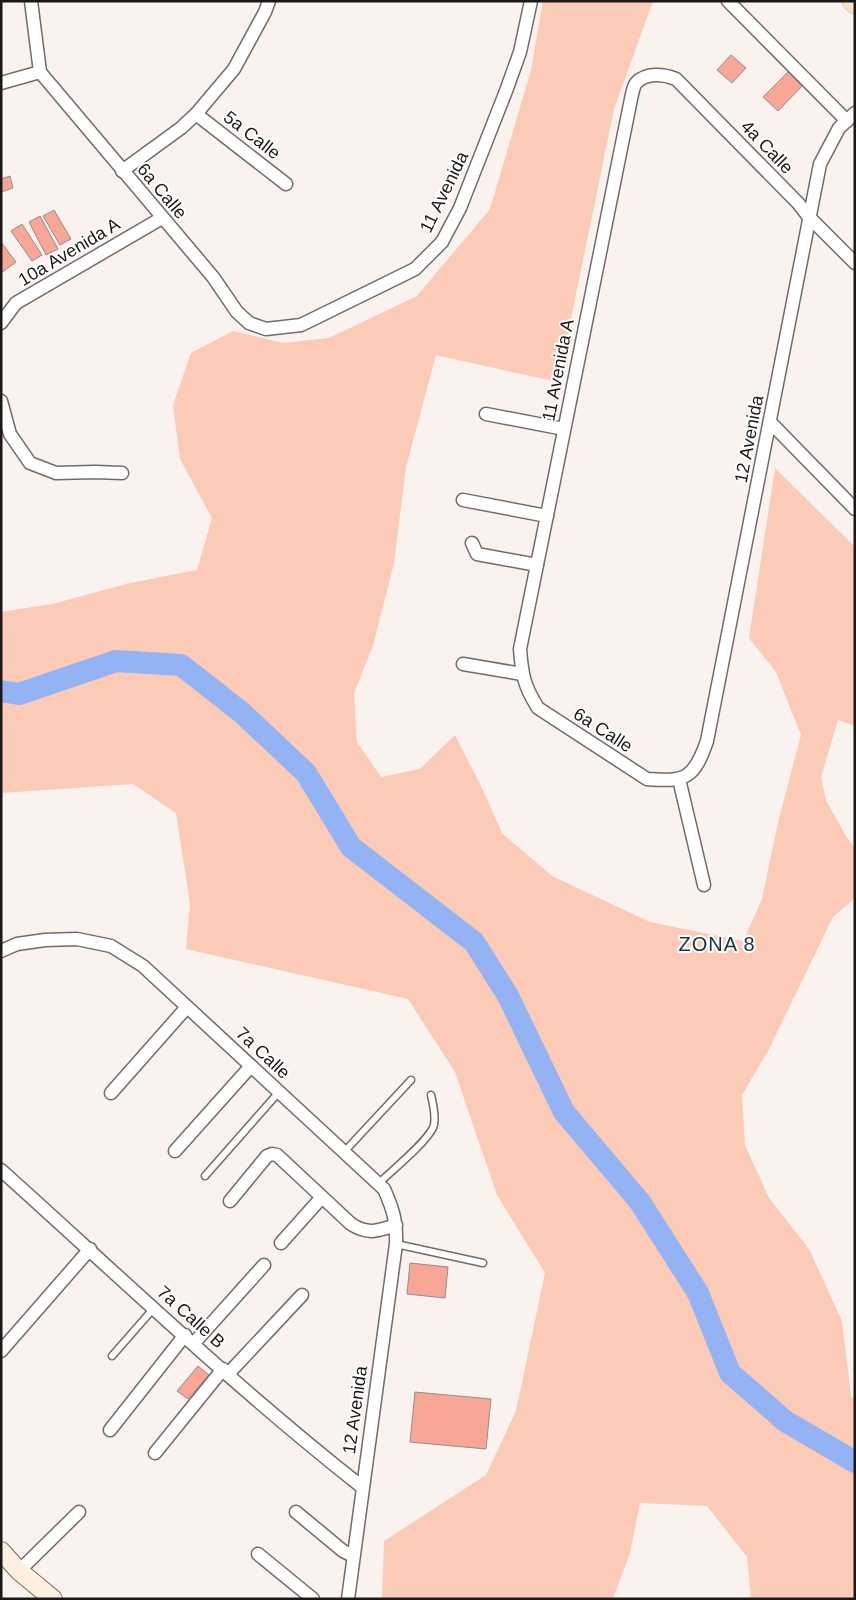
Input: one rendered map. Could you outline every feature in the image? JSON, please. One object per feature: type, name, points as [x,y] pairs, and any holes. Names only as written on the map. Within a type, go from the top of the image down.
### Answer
[{"type":"street","points":[[1,83],[40,72],[31,1]]},
{"type":"street","points":[[122,171],[181,128],[196,114],[234,69],[269,1]]},
{"type":"street","name":"11 Avenida","points":[[301,325],[415,269],[442,242],[460,208],[506,91],[520,52],[531,1]]},
{"type":"street","points":[[728,1],[851,117]]},
{"type":"street","name":"6a Calle","points":[[40,72],[213,277],[237,312],[249,323],[266,329],[301,325]]},
{"type":"street","name":"4a Calle","points":[[645,77],[655,75],[669,76],[676,79],[855,263]]},
{"type":"street","name":"11 Avenida A","points":[[522,674],[520,649],[631,99],[636,84],[645,77]]},
{"type":"street","name":"5a Calle","points":[[196,114],[286,184]]},
{"type":"street","name":"12 Avenida","points":[[683,778],[700,760],[707,741],[820,164],[840,128],[851,117]]},
{"type":"street","name":"10a Avenida A","points":[[1,323],[16,303],[162,218]]},
{"type":"street","points":[[1,401],[10,434],[30,463],[56,474],[122,473]]},
{"type":"street","points":[[486,414],[564,429]]},
{"type":"street","points":[[770,422],[855,509]]},
{"type":"street","points":[[463,500],[547,516]]},
{"type":"street","points":[[472,543],[478,554],[537,565]]},
{"type":"street","points":[[462,664],[522,674]]},
{"type":"street","name":"6a Calle","points":[[522,674],[529,694],[538,708],[647,779],[668,781],[683,778]]},
{"type":"street","points":[[683,778],[704,886]]},
{"type":"street","name":"7a Calle","points":[[1,951],[17,944],[45,940],[77,940],[111,946],[143,966],[384,1189],[392,1207],[396,1225]]},
{"type":"street","points":[[111,1093],[187,1007]]},
{"type":"street","points":[[175,1151],[251,1066]]},
{"type":"street","points":[[230,1201],[267,1156],[272,1154],[277,1155],[351,1224],[361,1230],[376,1231],[396,1225]]},
{"type":"street","name":"7a Calle B","points":[[1,1170],[189,1339],[323,1456],[362,1487]]},
{"type":"street","points":[[281,1243],[322,1197]]},
{"type":"street","name":"12 Avenida","points":[[348,1599],[396,1244],[396,1225]]},
{"type":"street","points":[[1,1351],[90,1249]]},
{"type":"street","points":[[110,1430],[189,1339],[264,1264]]},
{"type":"street","points":[[155,1453],[226,1371],[302,1295]]},
{"type":"street","points":[[19,1571],[79,1512]]},
{"type":"street","points":[[296,1512],[343,1551],[353,1556]]},
{"type":"street","points":[[1,1551],[34,1591],[53,1599]]},
{"type":"street","points":[[258,1554],[313,1599]]},
{"type":"lane","points":[[344,1152],[411,1080]]},
{"type":"lane","points":[[205,1176],[279,1092]]},
{"type":"lane","points":[[378,1184],[418,1146],[433,1128],[435,1119],[431,1095]]},
{"type":"lane","points":[[396,1244],[483,1263]]},
{"type":"lane","points":[[112,1356],[154,1308]]},
{"type":"shaded area","points":[[543,1],[654,1],[614,109],[558,382],[436,355],[406,467],[394,563],[373,646],[354,693],[357,742],[381,777],[420,769],[455,735],[502,833],[552,876],[650,922],[743,941],[762,899],[779,818],[801,735],[776,672],[749,638],[775,468],[855,547],[855,726],[838,720],[821,777],[826,800],[847,838],[855,848],[855,898],[833,917],[769,1049],[742,1095],[745,1145],[769,1198],[809,1249],[842,1321],[851,1396],[855,1400],[855,1599],[751,1599],[747,1557],[707,1506],[640,1503],[630,1553],[613,1599],[382,1599],[384,1541],[486,1475],[516,1411],[545,1273],[497,1195],[455,1072],[408,999],[186,949],[190,904],[176,813],[133,784],[1,793],[1,612],[52,604],[130,583],[197,570],[212,518],[180,459],[173,405],[191,353],[233,331],[283,343],[329,338],[417,296],[490,209],[531,70]]},
{"type":"building","points":[[731,55],[746,68],[732,83],[717,70]]},
{"type":"building","points":[[791,69],[805,83],[778,111],[763,97]]},
{"type":"building","points":[[10,176],[13,188],[1,192],[1,179]]},
{"type":"building","points":[[54,210],[71,239],[60,245],[43,216]]},
{"type":"building","points":[[40,216],[58,249],[46,255],[29,222]]},
{"type":"building","points":[[22,224],[42,255],[32,261],[11,231]]},
{"type":"building","points":[[1,242],[16,262],[1,273]]},
{"type":"building","points":[[410,1263],[448,1267],[445,1298],[407,1294]]},
{"type":"building","points":[[198,1366],[209,1375],[188,1399],[177,1391]]},
{"type":"building","points":[[415,1392],[491,1399],[486,1449],[410,1442]]},
{"type":"waterway","points":[[1,691],[19,694],[116,661],[181,665],[241,712],[306,773],[351,847],[474,942],[508,996],[564,1112],[640,1202],[698,1293],[730,1373],[785,1421],[855,1462]]},
{"type":"district","name":"ZONA 8","points":[[717,944]]}]
